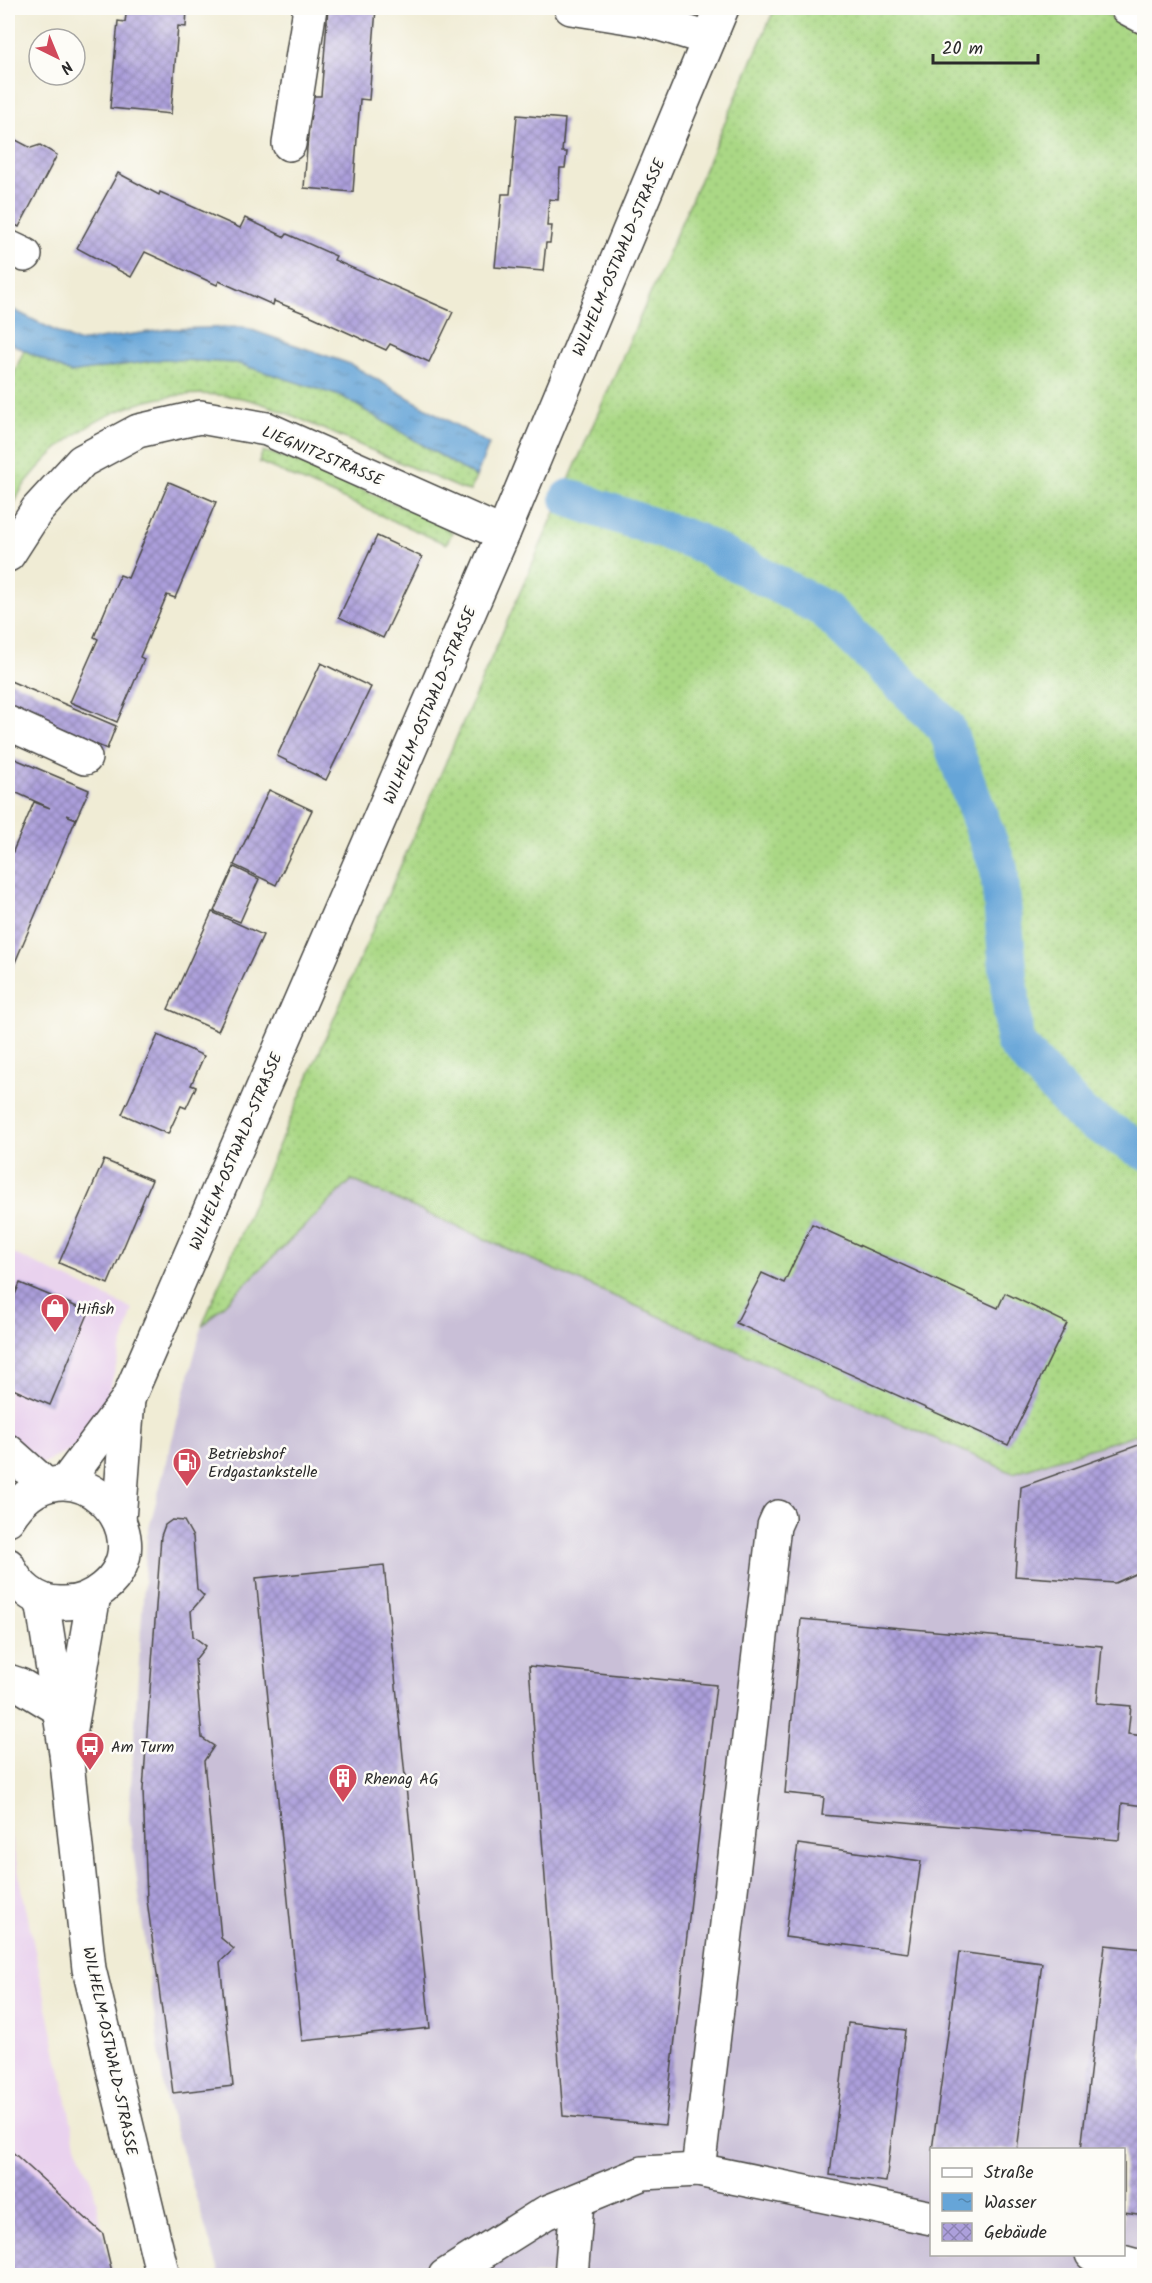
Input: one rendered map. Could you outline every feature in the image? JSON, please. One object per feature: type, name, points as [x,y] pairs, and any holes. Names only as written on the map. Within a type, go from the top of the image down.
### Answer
[{"type":"street","points":[[289,144],[310,8]]},
{"type":"street","points":[[571,8],[647,20],[709,39]]},
{"type":"street","name":"WILHELM-OSTWALD-STRASSE","points":[[56,1484],[128,1399],[503,534],[722,8]]},
{"type":"street","points":[[1126,8],[1144,17]]},
{"type":"street","name":"LIEGNITZSTRASSE","points":[[8,555],[37,510],[81,460],[138,431],[200,417],[267,429],[503,534]]},
{"type":"street","points":[[8,723],[85,758]]},
{"type":"street","name":"WILHELM-OSTWALD-STRASSE","points":[[66,1753],[94,1595],[108,1584],[123,1554],[123,1536],[119,1520],[128,1399]]},
{"type":"street","points":[[8,1451],[56,1484]]},
{"type":"street","points":[[8,1519],[17,1504],[30,1492],[56,1484],[83,1486],[98,1493],[110,1505],[119,1520]]},
{"type":"street","points":[[698,2170],[773,1538],[778,1517]]},
{"type":"street","points":[[21,1589],[60,1604],[78,1602],[94,1595]]},
{"type":"street","name":"WILHELM-OSTWALD-STRASSE","points":[[21,1589],[58,1708],[66,1753],[89,1969],[163,2276]]},
{"type":"street","points":[[8,1681],[58,1708]]},
{"type":"street","points":[[445,2276],[545,2213],[577,2202],[643,2173],[698,2170],[930,2218]]},
{"type":"street","points":[[571,2276],[577,2202]]},
{"type":"street","points":[[1099,2256],[1144,2268]]},
{"type":"shaded area","points":[[352,1179],[1013,1473],[1144,1432],[1144,2275],[220,2275],[165,2097],[129,1818],[147,1536],[202,1326]]},
{"type":"shaded area","points":[[8,1251],[133,1309],[95,1438],[8,1480]]},
{"type":"shaded area","points":[[8,1823],[76,2144],[93,2186],[112,2275],[8,2275]]},
{"type":"green space","points":[[775,8],[981,8],[1000,15],[1034,8],[1096,8],[1144,34],[1144,1432],[1013,1473],[352,1180],[202,1326],[253,1204]]},
{"type":"green space","points":[[24,350],[70,373],[164,359],[236,363],[343,397],[476,477],[470,491],[462,489],[255,401],[200,394],[171,396],[117,411],[92,424],[69,440],[47,458],[25,484],[8,516],[8,388]]},
{"type":"green space","points":[[263,451],[296,461],[439,523],[452,533],[446,544],[259,462]]},
{"type":"water","points":[[8,307],[77,342],[170,329],[243,327],[350,364],[489,444],[476,477],[343,397],[236,363],[164,359],[70,373],[8,342]]},
{"type":"building","points":[[127,8],[187,8],[186,27],[178,26],[171,114],[110,108],[118,21],[125,22]]},
{"type":"building","points":[[328,8],[376,8],[369,100],[360,99],[353,192],[304,188],[311,96],[321,96]]},
{"type":"building","points":[[517,115],[565,119],[562,152],[567,152],[565,168],[560,168],[558,200],[549,199],[547,226],[552,226],[550,243],[546,243],[543,271],[495,267],[502,194],[510,194]]},
{"type":"building","points":[[8,128],[12,138],[31,148],[40,145],[57,155],[19,227],[8,221]]},
{"type":"building","points":[[118,173],[159,195],[160,192],[240,228],[245,218],[285,237],[287,234],[336,256],[334,260],[453,312],[429,362],[390,344],[386,350],[309,315],[274,301],[273,305],[219,281],[217,285],[145,252],[131,277],[77,248]]},
{"type":"building","points":[[169,482],[216,502],[175,598],[167,595],[140,657],[144,659],[117,722],[70,702],[98,639],[94,637],[120,575],[128,578]]},
{"type":"building","points":[[377,536],[422,557],[383,638],[339,617]]},
{"type":"building","points":[[321,663],[371,687],[326,780],[277,756]]},
{"type":"building","points":[[8,680],[116,726],[107,749],[8,707]]},
{"type":"building","points":[[8,756],[89,790],[8,979],[8,863],[34,802],[50,808],[8,789]]},
{"type":"building","points":[[269,790],[312,810],[276,885],[234,865]]},
{"type":"building","points":[[234,867],[259,879],[240,922],[214,911]]},
{"type":"building","points":[[212,912],[263,935],[218,1031],[168,1009]]},
{"type":"building","points":[[158,1035],[204,1056],[191,1085],[196,1087],[186,1108],[181,1106],[168,1134],[122,1114]]},
{"type":"building","points":[[104,1160],[152,1180],[108,1284],[59,1263]]},
{"type":"building","points":[[812,1224],[998,1308],[1005,1293],[1067,1323],[1008,1445],[736,1323],[762,1273],[784,1283]]},
{"type":"building","points":[[20,1283],[89,1312],[50,1405],[8,1387],[8,1311]]},
{"type":"building","points":[[1144,1443],[1144,1570],[1115,1583],[1015,1576],[1021,1487]]},
{"type":"building","points":[[172,1520],[184,1521],[193,1537],[197,1589],[204,1596],[191,1611],[193,1636],[206,1646],[195,1660],[202,1738],[214,1746],[204,1761],[221,1938],[234,1949],[220,1962],[233,2086],[173,2093],[147,1900],[143,1790],[161,1536],[165,1525]]},
{"type":"building","name":"Rhenag AG","points":[[384,1565],[430,2028],[302,2041],[256,1578]]},
{"type":"building","points":[[801,1619],[1102,1646],[1097,1703],[1131,1706],[1128,1734],[1144,1736],[1144,1806],[1122,1803],[1119,1840],[822,1815],[824,1797],[785,1793]]},
{"type":"building","points":[[529,1666],[716,1685],[665,2125],[563,2116]]},
{"type":"building","points":[[798,1844],[921,1861],[908,1953],[785,1937]]},
{"type":"building","points":[[1105,1945],[1144,1949],[1144,2215],[1125,2212],[1125,2148],[1081,2148]]},
{"type":"building","points":[[959,1952],[1042,1963],[1017,2148],[932,2148]]},
{"type":"building","points":[[848,2023],[905,2030],[886,2182],[830,2175]]},
{"type":"building","points":[[8,2148],[103,2234],[113,2276],[8,2276]]},
{"type":"waterway","points":[[569,498],[695,541],[824,609],[946,727],[999,869],[1015,1043],[1083,1116],[1144,1151]]},
{"type":"place","name":"Hifish","points":[[55,1334]]},
{"type":"place","name":"Betriebshof Erdgastankstelle","points":[[187,1488]]},
{"type":"place","name":"Am Turm","points":[[90,1772]]},
{"type":"place","name":"Rhenag AG","points":[[343,1804]]}]
